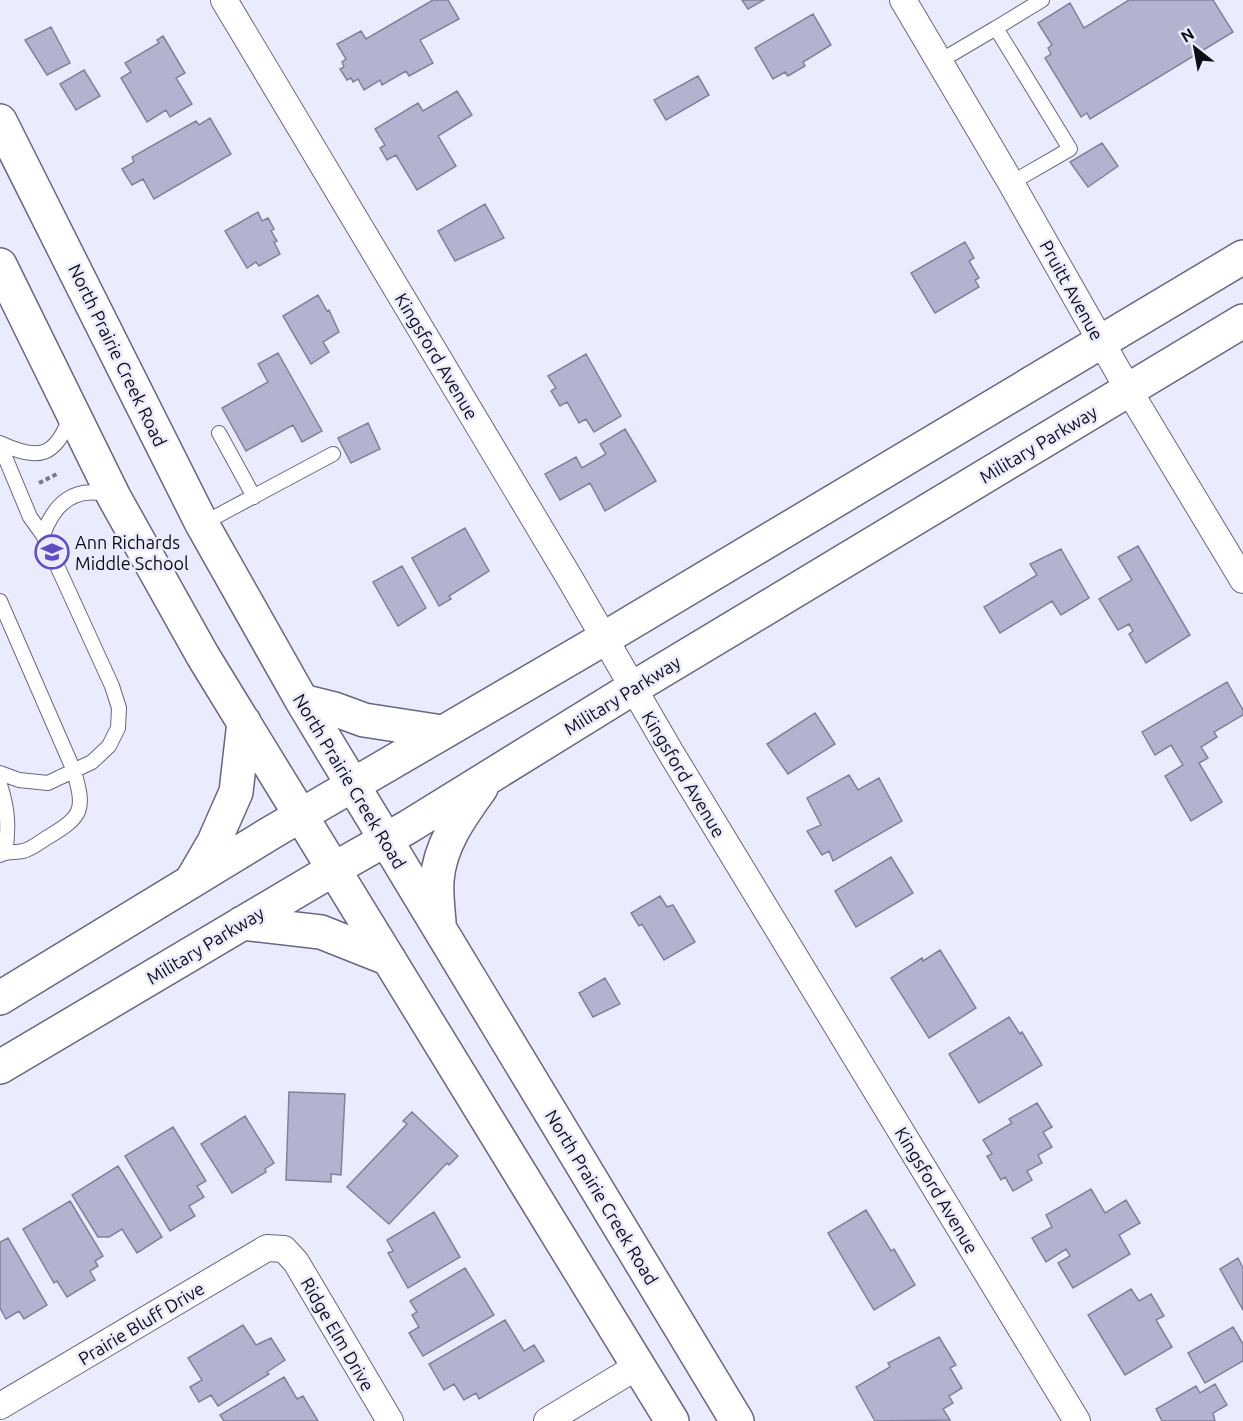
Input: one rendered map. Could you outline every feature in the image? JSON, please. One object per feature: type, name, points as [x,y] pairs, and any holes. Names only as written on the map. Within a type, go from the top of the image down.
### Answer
[{"type":"main road","name":"North Prairie Creek Road","points":[[0,121],[202,525],[302,701],[737,1421]]},
{"type":"main road","points":[[0,998],[442,732],[605,638],[1243,257]]},
{"type":"main road","points":[[0,265],[114,497],[192,636],[672,1421]]},
{"type":"main road","name":"Military Parkway","points":[[0,1066],[334,869],[386,841],[633,688],[1243,321]]},
{"type":"main road","points":[[302,701],[364,720],[442,732]]},
{"type":"main road","points":[[191,882],[214,842],[236,792],[244,722]]},
{"type":"main road","points":[[440,927],[436,882],[440,861],[459,820],[487,779]]},
{"type":"main road","points":[[242,923],[321,932],[389,959]]},
{"type":"street","name":"Kingsford Avenue","points":[[224,0],[633,688],[1077,1421]]},
{"type":"street","name":"Pruitt Avenue","points":[[903,0],[1011,183],[1128,389],[1243,580]]},
{"type":"street","name":"Prairie Bluff Drive","points":[[0,1407],[267,1248],[284,1249]]},
{"type":"street","name":"Ridge Elm Drive","points":[[284,1249],[296,1262],[390,1421]]},
{"type":"street","points":[[547,1421],[638,1366]]},
{"type":"lane","points":[[940,61],[1042,0]]},
{"type":"lane","points":[[996,28],[1070,149],[1011,183]]},
{"type":"lane","points":[[0,444],[20,452],[34,454],[46,452],[57,442],[72,412]]},
{"type":"lane","points":[[219,433],[254,497]]},
{"type":"lane","points":[[0,444],[30,517],[43,535],[112,686],[119,708],[118,728],[109,746],[92,762],[48,783],[19,780],[0,773]]},
{"type":"lane","points":[[202,525],[333,454]]},
{"type":"lane","points":[[43,535],[49,517],[58,505],[81,492],[95,491],[114,497]]},
{"type":"lane","points":[[0,601],[74,771],[80,794],[80,806],[74,819],[25,850],[2,854],[9,831],[7,806],[0,785]]},
{"type":"building","points":[[433,0],[448,0],[459,19],[420,40],[433,63],[409,76],[406,71],[382,85],[380,80],[364,90],[358,79],[353,82],[351,78],[347,80],[340,69],[344,67],[342,62],[346,59],[337,44],[361,31],[366,39]]},
{"type":"building","points":[[742,0],[764,0],[748,9]]},
{"type":"building","points":[[1129,0],[1213,0],[1233,32],[1090,119],[1087,113],[1081,117],[1045,58],[1051,54],[1048,48],[1052,45],[1038,23],[1070,3],[1084,28]]},
{"type":"building","points":[[813,14],[831,45],[803,62],[805,66],[788,76],[785,72],[773,79],[755,48]]},
{"type":"building","points":[[51,27],[70,63],[47,75],[25,40]]},
{"type":"building","points":[[163,36],[185,73],[176,78],[192,104],[170,117],[166,110],[147,122],[121,78],[131,72],[125,63],[159,43],[157,40]]},
{"type":"building","points":[[84,70],[100,96],[76,110],[60,84]]},
{"type":"building","points":[[698,76],[709,95],[666,120],[654,100]]},
{"type":"building","points":[[457,91],[472,115],[438,136],[456,166],[417,190],[396,155],[387,160],[380,148],[385,145],[375,129],[418,103],[423,111]]},
{"type":"building","points":[[210,118],[231,154],[154,199],[143,179],[132,185],[122,169],[134,162],[132,157],[196,121],[199,125]]},
{"type":"building","points":[[1102,143],[1118,166],[1088,187],[1070,162]]},
{"type":"building","points":[[485,204],[504,238],[455,261],[438,231]]},
{"type":"building","points":[[258,212],[262,221],[268,218],[274,229],[271,231],[277,241],[274,242],[280,254],[259,266],[256,262],[247,268],[225,231]]},
{"type":"building","points":[[965,242],[974,258],[969,261],[979,278],[975,280],[979,287],[935,313],[911,273]]},
{"type":"building","points":[[318,295],[327,311],[329,310],[339,332],[323,342],[329,352],[311,364],[283,316]]},
{"type":"building","points":[[278,353],[322,431],[302,442],[293,425],[246,451],[222,408],[268,382],[258,364]]},
{"type":"building","points":[[586,354],[621,416],[594,432],[586,419],[579,423],[567,402],[560,406],[551,391],[556,388],[548,376]]},
{"type":"building","points":[[368,423],[380,449],[351,463],[338,438]]},
{"type":"building","points":[[625,429],[656,481],[605,511],[590,483],[560,500],[545,474],[576,457],[582,468],[606,454],[600,444]]},
{"type":"building","points":[[465,528],[489,571],[449,596],[451,599],[439,606],[412,558]]},
{"type":"building","points":[[1138,546],[1190,635],[1146,663],[1129,634],[1133,631],[1129,624],[1118,630],[1099,599],[1132,580],[1118,557]]},
{"type":"building","points":[[1061,549],[1089,598],[1061,615],[1052,601],[1000,633],[984,607],[1037,575],[1030,564]]},
{"type":"building","points":[[402,566],[426,608],[398,626],[373,582]]},
{"type":"building","points":[[1227,682],[1243,710],[1243,715],[1214,732],[1217,737],[1201,747],[1208,758],[1199,763],[1222,802],[1191,821],[1165,776],[1183,765],[1171,745],[1155,755],[1142,732]]},
{"type":"building","points":[[815,713],[835,744],[788,774],[767,744]]},
{"type":"building","points":[[849,775],[858,790],[879,778],[902,821],[833,861],[829,851],[822,855],[807,831],[821,825],[807,798]]},
{"type":"building","points":[[891,857],[913,893],[856,927],[835,891]]},
{"type":"building","points":[[660,896],[667,907],[673,905],[695,942],[664,960],[642,924],[639,926],[631,913]]},
{"type":"building","points":[[940,950],[976,1008],[929,1038],[891,978],[922,958],[923,961]]},
{"type":"building","points":[[605,978],[620,1004],[593,1017],[579,993]]},
{"type":"building","points":[[1009,1017],[1020,1034],[1022,1032],[1042,1065],[979,1103],[949,1054]]},
{"type":"building","points":[[289,1092],[345,1094],[341,1175],[331,1174],[331,1182],[286,1180]]},
{"type":"building","points":[[1037,1103],[1052,1127],[1043,1132],[1052,1147],[1038,1155],[1042,1163],[1027,1171],[1032,1180],[1013,1191],[1005,1177],[1001,1180],[987,1156],[992,1154],[983,1140],[1012,1123],[1009,1119]]},
{"type":"building","points":[[412,1112],[458,1156],[449,1165],[447,1163],[389,1224],[347,1187],[407,1124],[403,1121]]},
{"type":"building","points":[[245,1116],[274,1163],[265,1169],[266,1172],[232,1193],[201,1144]]},
{"type":"building","points":[[173,1127],[206,1181],[197,1186],[204,1197],[189,1206],[195,1216],[170,1231],[125,1156]]},
{"type":"building","points":[[118,1166],[162,1237],[137,1253],[122,1229],[109,1237],[98,1237],[72,1195]]},
{"type":"building","points":[[1091,1189],[1105,1213],[1126,1200],[1140,1223],[1119,1235],[1130,1254],[1073,1288],[1058,1263],[1070,1256],[1066,1249],[1046,1262],[1032,1238],[1052,1227],[1046,1215]]},
{"type":"building","points":[[70,1201],[103,1256],[95,1261],[98,1266],[90,1271],[95,1280],[67,1297],[57,1281],[54,1283],[23,1229]]},
{"type":"building","points":[[866,1210],[891,1251],[894,1249],[915,1285],[874,1310],[828,1233]]},
{"type":"building","points":[[434,1212],[460,1257],[408,1288],[388,1253],[393,1251],[387,1240]]},
{"type":"building","points":[[8,1238],[47,1305],[24,1319],[19,1311],[6,1319],[0,1308],[0,1242]]},
{"type":"building","points":[[1238,1258],[1243,1268],[1243,1310],[1220,1269]]},
{"type":"building","points":[[465,1268],[494,1315],[423,1356],[409,1333],[419,1327],[412,1315],[417,1312],[410,1301]]},
{"type":"building","points":[[1131,1289],[1139,1301],[1151,1294],[1164,1316],[1156,1320],[1172,1347],[1125,1375],[1088,1315]]},
{"type":"building","points":[[505,1320],[524,1351],[534,1345],[544,1361],[479,1399],[476,1393],[464,1400],[454,1384],[444,1390],[429,1364]]},
{"type":"building","points":[[243,1325],[256,1345],[271,1338],[285,1360],[267,1372],[269,1374],[218,1406],[211,1395],[199,1402],[190,1387],[202,1380],[188,1358]]},
{"type":"building","points":[[1233,1327],[1243,1344],[1243,1361],[1205,1383],[1188,1353]]},
{"type":"building","points":[[939,1337],[956,1365],[950,1368],[962,1388],[949,1396],[953,1403],[943,1409],[950,1420],[875,1421],[856,1387],[890,1367],[888,1363]]},
{"type":"building","points":[[284,1377],[297,1399],[303,1396],[318,1421],[224,1421],[220,1415]]},
{"type":"building","points":[[1215,1384],[1227,1405],[1213,1413],[1215,1421],[1162,1421],[1156,1409],[1196,1386],[1200,1393]]},
{"type":"place","name":"Ann Richards Middle School","points":[[52,552]]}]
